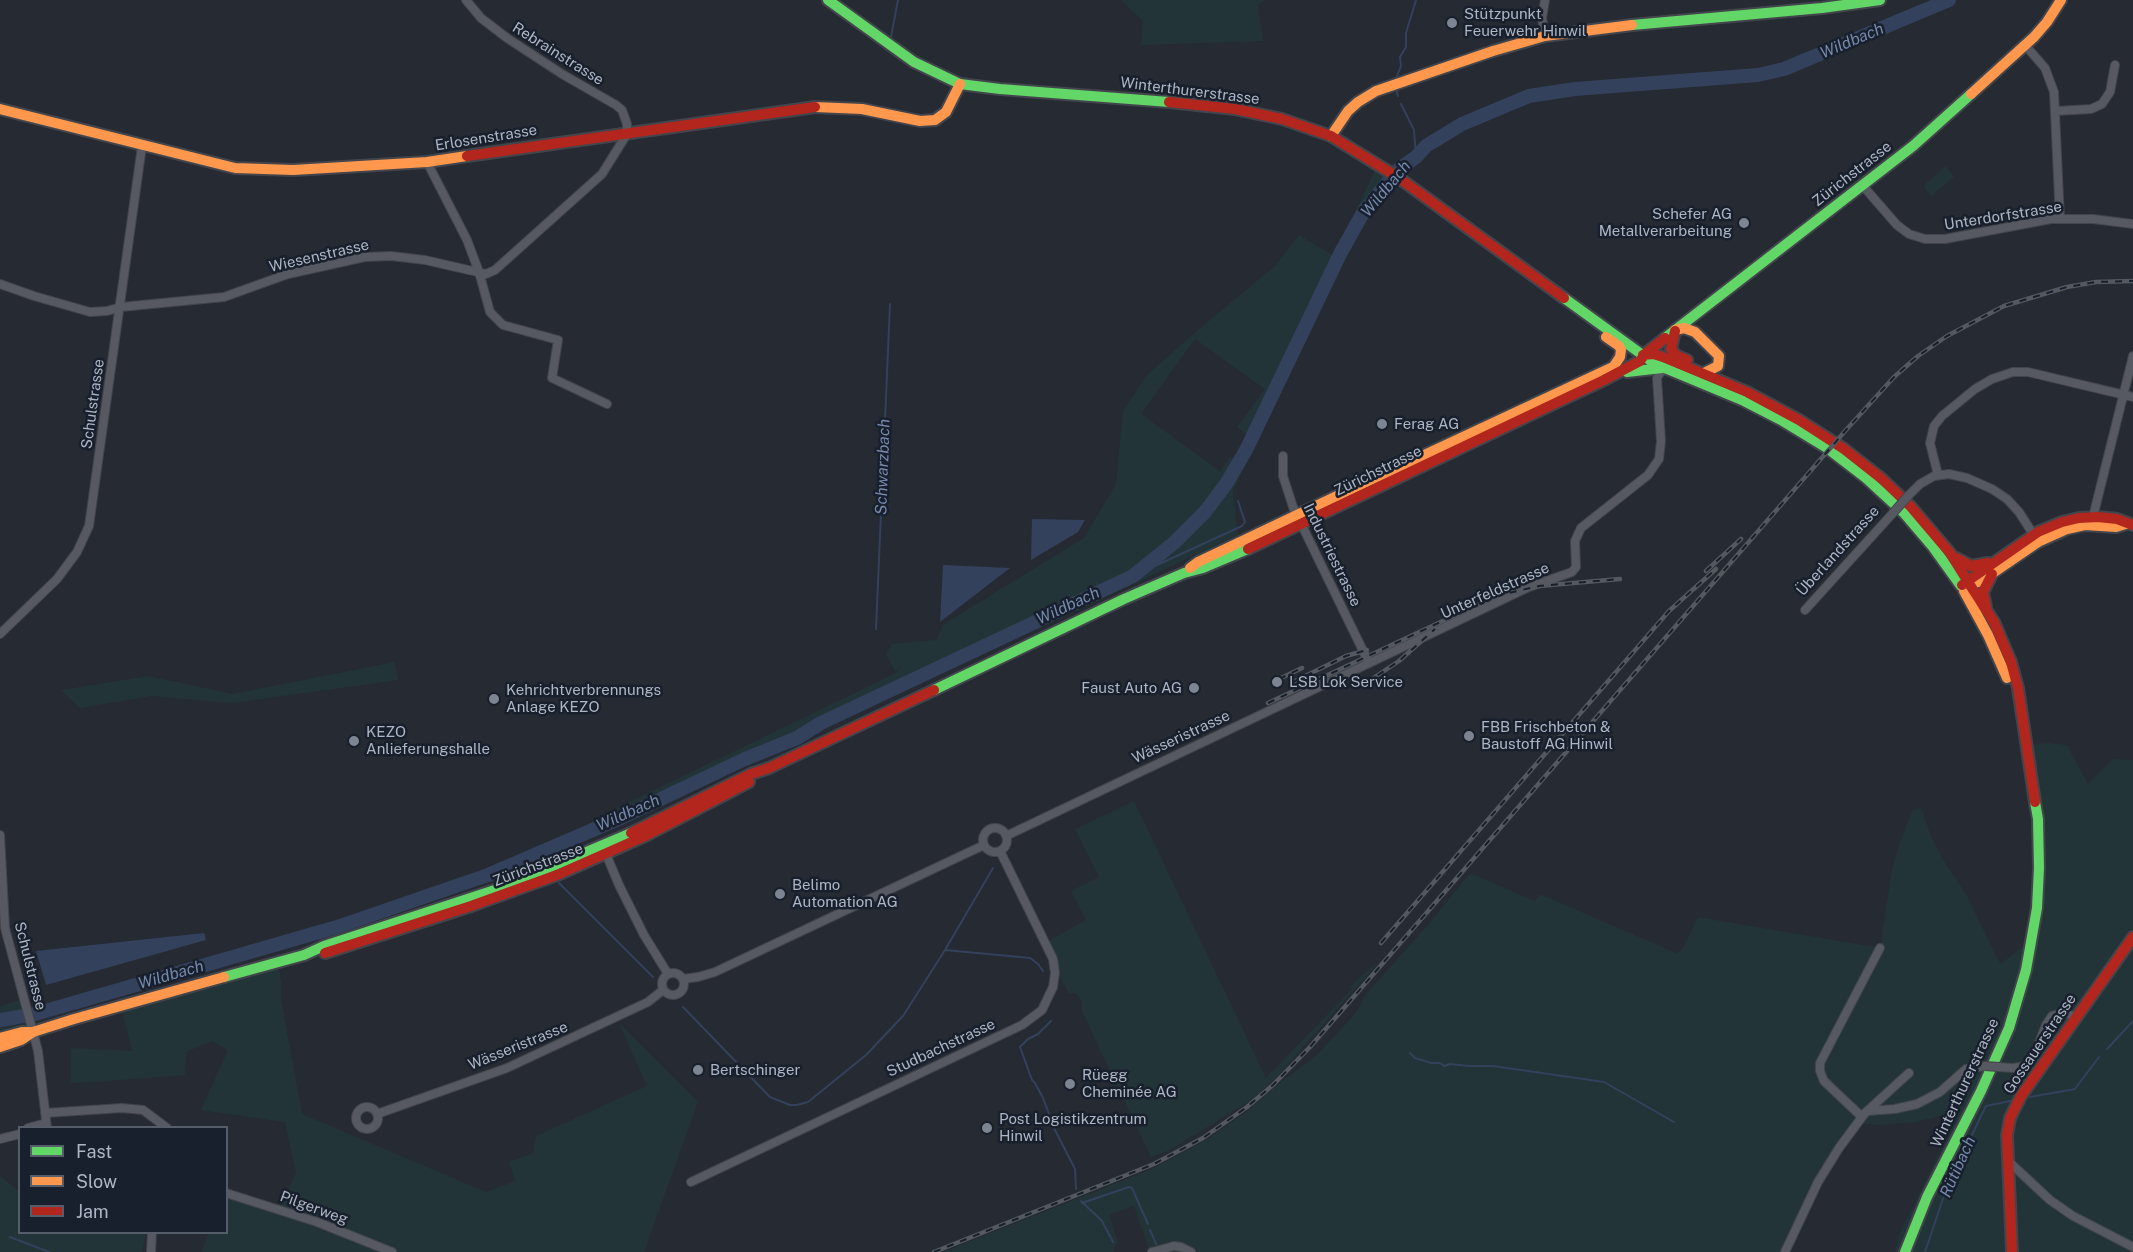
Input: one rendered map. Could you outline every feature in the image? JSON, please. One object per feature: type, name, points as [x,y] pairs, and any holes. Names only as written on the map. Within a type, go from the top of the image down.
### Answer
[{"type":"main road","name":"Winterthurerstrasse","points":[[828,0],[914,62],[960,84],[1235,109],[1282,119],[1331,136],[1399,178],[1583,313],[1645,354],[1655,364],[1750,404],[1827,448],[1876,487],[1904,513],[1966,584]]},
{"type":"main road","points":[[1331,136],[1348,111],[1376,91],[1492,51],[1545,36],[1591,29],[1811,9],[1880,0]]},
{"type":"main road","name":"Zürichstrasse","points":[[1299,520],[1604,380],[1638,362],[1675,330],[1863,186],[1936,125],[2025,45],[2047,22],[2061,0]]},
{"type":"main road","name":"Erlosenstrasse","points":[[0,109],[235,168],[293,171],[428,162],[810,107],[862,109],[920,121],[935,120],[946,111],[960,84]]},
{"type":"main road","points":[[1583,313],[1593,327],[1620,348],[1620,357],[1614,366]]},
{"type":"main road","points":[[1684,328],[1695,332],[1718,355],[1720,360],[1718,366],[1704,373],[1694,363],[1677,356],[1671,343],[1675,330],[1684,328]]},
{"type":"main road","name":"Winterthurerstrasse","points":[[1645,354],[1658,355],[1704,373],[1786,412],[1849,452],[1911,507],[1950,553],[1966,584]]},
{"type":"main road","name":"Zürichstrasse","points":[[304,955],[326,953],[520,890],[711,803],[752,781],[769,768],[1124,599],[1184,573],[1213,564],[1614,366],[1645,354]]},
{"type":"main road","points":[[1604,380],[1640,369],[1665,369]]},
{"type":"main road","points":[[1966,584],[2062,522],[2093,517],[2119,519],[2130,525]]},
{"type":"main road","points":[[2036,539],[2078,526],[2130,525]]},
{"type":"main road","points":[[1950,553],[1969,566],[1992,568]]},
{"type":"main road","points":[[1992,568],[1983,592],[1987,609],[2011,662],[2020,707]]},
{"type":"main road","points":[[1966,584],[1987,609]]},
{"type":"main road","points":[[1966,584],[2020,707]]},
{"type":"main road","name":"Winterthurerstrasse","points":[[1905,1252],[1927,1197],[1997,1056],[2018,1000],[2030,955],[2038,893],[2039,837],[2034,779],[2020,707]]},
{"type":"main road","name":"Zürichstrasse","points":[[0,1038],[22,1032],[33,1032],[121,1005],[304,955],[324,946],[501,888],[605,850]]},
{"type":"main road","name":"Gossauerstrasse","points":[[2012,1252],[2007,1160],[2010,1118],[2021,1096],[2133,937]]},
{"type":"main road","name":"Zürichstrasse","points":[[0,1047],[25,1039],[33,1032]]},
{"type":"street","name":"Rebrainstrasse","points":[[466,0],[481,18],[507,38],[562,74],[616,105],[622,110],[627,124],[627,134]]},
{"type":"street","points":[[1545,0],[1542,18],[1545,36]]},
{"type":"street","points":[[2025,45],[2048,74],[2054,92],[2060,219]]},
{"type":"street","points":[[2056,111],[2088,109],[2102,104],[2110,92],[2115,65]]},
{"type":"street","points":[[479,272],[486,274],[495,270],[602,174],[627,134]]},
{"type":"street","name":"Schulstrasse","points":[[0,634],[57,579],[77,552],[89,526],[142,146]]},
{"type":"street","points":[[428,162],[467,240],[490,312],[503,325],[558,340],[552,378],[608,404]]},
{"type":"street","name":"Unterdorfstrasse","points":[[1863,186],[1897,225],[1909,234],[1925,239],[1950,238],[2060,219],[2093,219],[2133,224]]},
{"type":"street","name":"Wiesenstrasse","points":[[0,284],[90,312],[224,297],[288,274],[364,257],[392,256],[424,260],[479,272]]},
{"type":"street","points":[[2093,517],[2133,356]]},
{"type":"street","name":"Unterfeldstrasse","points":[[1369,663],[1525,589],[1572,573],[1576,565],[1575,541],[1581,528],[1648,475],[1659,459],[1661,441],[1658,378],[1665,369]]},
{"type":"street","points":[[2036,539],[2015,508],[1992,489],[1956,475],[1938,475],[1930,443],[1934,426],[1942,416],[1992,379],[2013,372],[2028,372],[2133,397]]},
{"type":"street","name":"Industriestrasse","points":[[1283,456],[1284,482],[1299,520],[1369,663]]},
{"type":"street","name":"Überlandstrasse","points":[[1805,610],[1908,496],[1923,481],[1938,475]]},
{"type":"street","name":"Wässeristrasse","points":[[1006,836],[1369,663]]},
{"type":"street","points":[[990,830],[999,830],[1006,836],[1006,844],[1000,851],[993,852],[984,845],[984,837],[990,830]]},
{"type":"street","name":"Schulstrasse","points":[[0,835],[5,928],[33,1032]]},
{"type":"street","points":[[683,979],[684,986],[678,995],[668,995],[663,990],[662,982],[668,974],[675,973],[683,979],[715,972],[984,845]]},
{"type":"street","points":[[605,850],[619,885],[644,935],[668,974]]},
{"type":"street","name":"Studbachstrasse","points":[[691,1182],[1022,1025],[1042,1010],[1053,987],[1055,974],[1053,959],[1000,851]]},
{"type":"street","points":[[1880,948],[1820,1063],[1824,1081],[1865,1114],[1917,1104],[1940,1092],[1966,1070],[1985,1066],[2013,1068],[2025,1066],[2033,1058],[2052,1016],[2065,1012],[2076,1018]]},
{"type":"street","name":"Wässeristrasse","points":[[377,1114],[507,1068],[648,1002],[663,990]]},
{"type":"street","points":[[33,1032],[38,1051],[47,1126]]},
{"type":"street","points":[[1785,1252],[1825,1170],[1865,1114],[1909,1073]]},
{"type":"street","points":[[45,1113],[122,1108],[143,1110],[164,1126]]},
{"type":"street","points":[[0,1139],[18,1134]]},
{"type":"street","points":[[2007,1160],[2033,1186],[2073,1216],[2133,1247]]},
{"type":"street","name":"Pilgerweg","points":[[228,1193],[317,1222],[392,1252]]},
{"type":"street","points":[[151,1252],[152,1234]]},
{"type":"street","points":[[1152,1252],[1174,1246],[1191,1252]]},
{"type":"shaded area","points":[[1121,0],[1265,0],[1258,5],[1263,41],[1141,45],[1143,21]]},
{"type":"shaded area","points":[[1378,164],[1399,178],[1369,211],[1233,491],[1238,535],[619,825],[590,821],[894,674],[903,666],[895,671],[886,654],[892,644],[936,640],[944,624],[1084,538],[1116,484],[1123,411],[1146,376],[1275,266],[1299,235],[1334,256]],"holes":[[[1195,339],[1265,389],[1237,427],[1247,435],[1235,459],[1230,457],[1220,471],[1141,414]]]},
{"type":"shaded area","points":[[1946,166],[1954,177],[1931,196],[1923,186]]},
{"type":"shaded area","points":[[394,662],[398,680],[232,703],[151,696],[80,708],[61,690],[149,676],[233,694]]},
{"type":"shaded area","points":[[2049,743],[2067,745],[2088,784],[2113,759],[2133,760],[2133,1252],[1895,1252],[1899,1235],[1960,1111],[1916,1122],[1877,1125],[1857,1123],[1832,1160],[1785,1252],[1150,1252],[1134,1206],[1109,1215],[1118,1243],[1113,1248],[1114,1252],[943,1252],[1152,1169],[1208,1139],[1245,1113],[1316,1056],[1354,1015],[1367,993],[1428,925],[1470,873],[1535,901],[1542,895],[1676,953],[1682,950],[1698,917],[1880,948],[1892,870],[1899,845],[1913,809],[1921,808],[1940,855],[1966,894],[2000,964],[2032,940],[2037,908],[2028,745]]},
{"type":"shaded area","points":[[1134,801],[1266,1078],[1352,989],[1351,986],[1377,964],[1276,1078],[1250,1101],[1168,1151],[1151,1157],[1082,1011],[1081,1000],[1077,994],[1069,994],[1055,968],[1046,942],[1086,920],[1071,891],[1099,877],[1075,829]]},
{"type":"shaded area","points":[[278,963],[281,999],[302,1114],[486,1192],[515,1181],[509,1162],[533,1153],[536,1136],[647,1086],[619,1023],[698,1102],[644,1252],[201,1252],[209,1234],[228,1234],[228,1193],[280,1209],[296,1172],[285,1122],[201,1110],[228,1050],[212,1041],[186,1052],[185,1075],[71,1083],[71,1048],[132,1051],[121,1005]]},
{"type":"shaded area","points":[[23,999],[31,1024],[0,1033],[0,1006]]},
{"type":"shaded area","points":[[0,1176],[18,1190],[18,1234],[146,1234],[142,1252],[0,1252]]},
{"type":"water","points":[[1032,519],[1085,520],[1078,532],[1031,560]]},
{"type":"water","points":[[943,565],[1010,568],[940,622]]},
{"type":"water","points":[[204,933],[206,940],[46,985],[36,951]]},
{"type":"waterway","name":"Schwarzbach","points":[[891,37],[898,0]]},
{"type":"waterway","points":[[1397,76],[1416,0]]},
{"type":"waterway","name":"Wildbach","points":[[0,1020],[35,1014],[337,927],[488,875],[623,817],[745,759],[797,738],[821,723],[1133,576],[1175,542],[1205,512],[1226,484],[1246,450],[1340,254],[1364,211],[1399,169],[1416,157],[1426,146],[1462,124],[1529,96],[1575,89],[1758,75],[1784,69],[1949,0]]},
{"type":"waterway","points":[[1396,89],[1398,96]]},
{"type":"waterway","points":[[1401,104],[1414,130],[1416,157]]},
{"type":"waterway","name":"Schwarzbach","points":[[876,629],[890,304]]},
{"type":"waterway","points":[[1133,576],[1242,526],[1245,522],[1238,501]]},
{"type":"waterway","points":[[683,1007],[770,1097],[790,1105],[808,1102],[866,1055],[903,1016],[993,868]]},
{"type":"waterway","points":[[559,883],[653,977]]},
{"type":"waterway","points":[[945,950],[1030,958],[1043,971]]},
{"type":"waterway","points":[[1051,1021],[1020,1047],[1032,1080],[1043,1098],[1055,1130],[1075,1169],[1076,1189]]},
{"type":"waterway","name":"Rütibach","points":[[2107,1049],[2133,1021]]},
{"type":"waterway","points":[[1410,1053],[1415,1058],[1440,1063],[1444,1066],[1450,1064],[1493,1066],[1604,1082],[1674,1122]]},
{"type":"waterway","name":"Rütibach","points":[[2030,1097],[2075,1089],[2099,1057]]},
{"type":"waterway","name":"Rütibach","points":[[1925,1252],[1948,1184],[1986,1106],[2010,1101]]},
{"type":"waterway","points":[[1082,1203],[1129,1187],[1132,1188],[1148,1224]]},
{"type":"waterway","points":[[1081,1201],[1102,1221],[1113,1242]]},
{"type":"waterway","points":[[1150,1230],[1156,1244]]},
{"type":"waterway","points":[[10,1237],[49,1252]]},
{"type":"railway","points":[[934,1252],[1154,1164],[1203,1138],[1247,1107],[1273,1085],[1310,1047],[1894,377],[1918,356],[1947,336],[2004,306],[2067,287],[2096,282],[2133,281]]},
{"type":"railway","points":[[1706,571],[1741,539]]},
{"type":"railway","points":[[1381,943],[1669,611],[1716,569]]},
{"type":"railway","points":[[1268,703],[1496,596],[1539,586],[1620,579]]},
{"type":"railway","points":[[1366,683],[1399,661],[1435,629]]},
{"type":"railway","points":[[1293,682],[1346,656],[1367,650]]},
{"type":"railway","points":[[1279,679],[1302,668]]},
{"type":"traffic: fast","points":[[828,0],[914,62],[960,84],[1169,102]]},
{"type":"traffic: fast","points":[[1632,25],[1822,8],[1880,0]]},
{"type":"traffic: fast","points":[[1665,338],[1913,146],[1971,94]]},
{"type":"traffic: fast","points":[[1564,298],[1655,364],[1744,401],[1827,448],[1866,478],[1904,513],[1933,547],[1961,586]]},
{"type":"traffic: fast","points":[[1627,372],[1662,368]]},
{"type":"traffic: fast","points":[[934,690],[1124,599],[1248,549]]},
{"type":"traffic: fast","points":[[1905,1252],[1927,1197],[1981,1091],[2009,1028],[2026,970],[2037,908],[2039,868],[2038,819],[2035,802]]},
{"type":"traffic: fast","points":[[224,977],[304,955],[324,946],[501,888],[631,833]]},
{"type":"traffic: slow","points":[[1971,94],[2034,37],[2061,0]]},
{"type":"traffic: slow","points":[[1331,136],[1348,111],[1376,91],[1493,51],[1545,36],[1632,25]]},
{"type":"traffic: slow","points":[[815,107],[862,109],[920,121],[935,120],[946,112],[960,84]]},
{"type":"traffic: slow","points":[[0,109],[235,168],[293,170],[427,162],[467,156]]},
{"type":"traffic: slow","points":[[1675,330],[1684,328],[1695,332],[1719,356],[1718,366],[1704,373]]},
{"type":"traffic: slow","points":[[1606,337],[1621,350],[1620,357],[1614,366]]},
{"type":"traffic: slow","points":[[1190,568],[1198,562],[1360,485],[1615,366]]},
{"type":"traffic: slow","points":[[1966,586],[1981,581],[2038,542],[2067,529],[2085,525],[2116,527],[2126,524]]},
{"type":"traffic: slow","points":[[1964,591],[1988,635],[2007,678]]},
{"type":"traffic: slow","points":[[0,1047],[21,1040],[33,1032],[74,1019],[224,977]]},
{"type":"traffic: slow","points":[[0,1038],[22,1032],[33,1032]]},
{"type":"traffic: jam","points":[[1169,102],[1235,109],[1282,119],[1331,136],[1399,178],[1564,298]]},
{"type":"traffic: jam","points":[[467,156],[815,107]]},
{"type":"traffic: jam","points":[[1675,331],[1671,349],[1677,356],[1687,360]]},
{"type":"traffic: jam","points":[[1248,549],[1604,380],[1640,361],[1665,338]]},
{"type":"traffic: jam","points":[[1643,355],[1653,354],[1663,357],[1747,392],[1799,420],[1844,449],[1882,479],[1911,507],[1950,553],[1970,585]]},
{"type":"traffic: jam","points":[[1962,585],[2038,532],[2062,522],[2098,517],[2117,519],[2133,525]]},
{"type":"traffic: jam","points":[[1956,558],[1971,566],[1988,563]]},
{"type":"traffic: jam","points":[[1986,607],[1983,592],[1992,574]]},
{"type":"traffic: jam","points":[[1970,585],[1994,622],[2011,662],[2018,688],[2035,802]]},
{"type":"traffic: jam","points":[[631,833],[751,774],[769,768],[934,690]]},
{"type":"traffic: jam","points":[[325,953],[471,906],[557,875],[645,836],[749,782]]},
{"type":"traffic: jam","points":[[2012,1252],[2007,1135],[2010,1118],[2021,1096],[2133,937]]},
{"type":"place","name":"Stützpunkt Feuerwehr Hinwil","points":[[1452,23]]},
{"type":"place","name":"Schefer AG Metallverarbeitung","points":[[1744,223]]},
{"type":"place","name":"Ferag AG","points":[[1382,424]]},
{"type":"place","name":"LSB Lok Service","points":[[1277,682]]},
{"type":"place","name":"Faust Auto AG","points":[[1194,688]]},
{"type":"place","name":"Kehrichtverbrennungs Anlage KEZO","points":[[494,699]]},
{"type":"place","name":"FBB Frischbeton & Baustoff AG Hinwil","points":[[1469,736]]},
{"type":"place","name":"KEZO Anlieferungshalle","points":[[354,741]]},
{"type":"place","name":"Belimo Automation AG","points":[[780,894]]},
{"type":"place","name":"Bertschinger","points":[[698,1070]]},
{"type":"place","name":"Rüegg Cheminée AG","points":[[1070,1084]]},
{"type":"place","name":"Post Logistikzentrum Hinwil","points":[[987,1128]]}]
